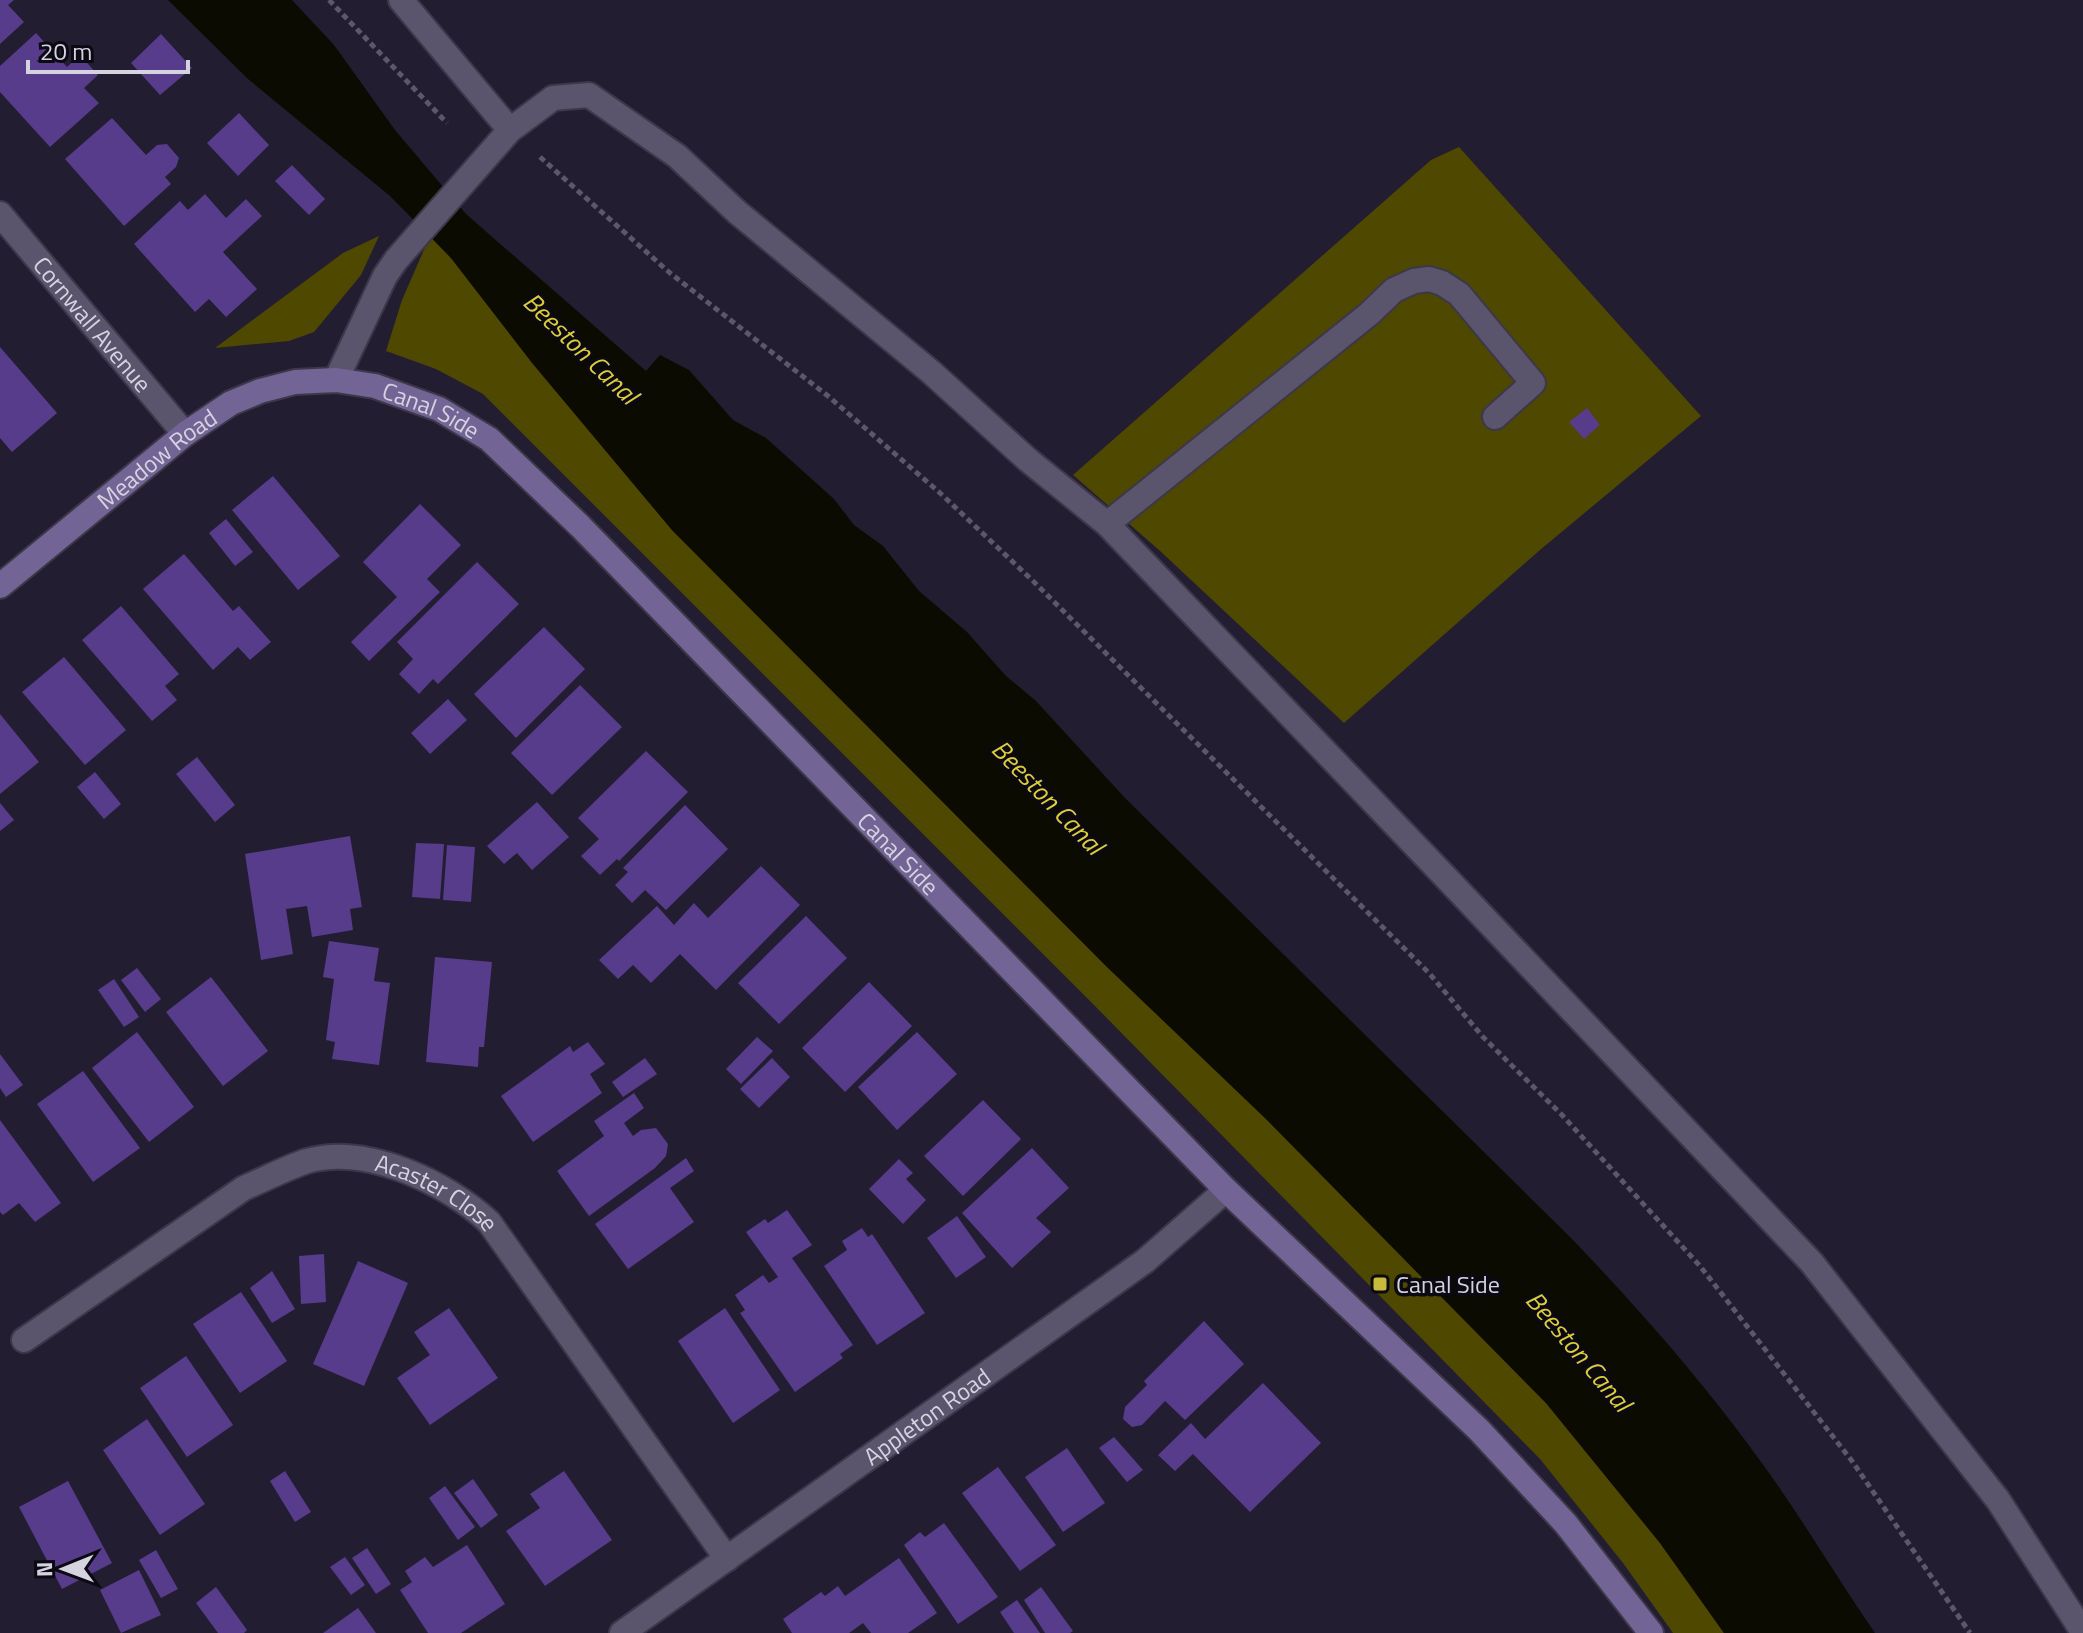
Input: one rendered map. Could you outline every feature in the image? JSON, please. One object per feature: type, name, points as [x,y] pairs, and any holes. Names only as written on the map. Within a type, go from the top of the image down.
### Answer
[{"type":"street","points":[[401,0],[510,130]]},
{"type":"street","points":[[336,380],[385,276],[396,260],[510,130],[553,98],[589,95],[677,156],[737,212],[931,372],[1028,460],[1107,524],[1812,1263],[1998,1500],[2083,1632]]},
{"type":"street","name":"Cornwall Avenue","points":[[0,214],[185,434]]},
{"type":"street","points":[[1107,524],[1369,314],[1394,290],[1414,281],[1429,279],[1452,287],[1533,383],[1495,417]]},
{"type":"street","name":"Meadow Road","points":[[0,586],[185,434],[231,403],[295,382],[336,380]]},
{"type":"street","name":"Canal Side","points":[[336,380],[375,386],[439,409],[489,439],[580,526],[1226,1190],[1479,1430],[1566,1524],[1651,1633]]},
{"type":"street","name":"Acaster Close","points":[[24,1340],[244,1188],[274,1174],[310,1160],[359,1158],[400,1169],[432,1181],[468,1202],[489,1222],[727,1559]]},
{"type":"street","name":"Appleton Road","points":[[622,1633],[1145,1261],[1226,1190]]},
{"type":"path","points":[[329,0],[484,161]]},
{"type":"path","points":[[510,130],[670,273],[828,396],[939,492],[1429,973],[1483,1037],[1562,1115],[1700,1266],[1852,1461],[1970,1633]]},
{"type":"shaded area","points":[[1459,147],[1701,416],[1540,550],[1344,723],[1159,550],[1073,475],[1431,160]]},
{"type":"shaded area","points":[[379,236],[361,275],[314,332],[289,341],[215,348],[343,253]]},
{"type":"shaded area","points":[[430,236],[672,530],[1106,966],[1264,1117],[1546,1403],[1660,1543],[1724,1633],[1673,1633],[1623,1563],[1540,1459],[1095,1006],[483,394],[436,369],[386,351],[402,300]]},
{"type":"water","name":"Beeston Canal","points":[[168,0],[292,0],[334,45],[395,130],[466,214],[646,371],[660,355],[689,370],[733,420],[766,438],[834,499],[854,525],[883,546],[919,591],[967,632],[1006,676],[1036,701],[1125,798],[1623,1293],[1742,1436],[1875,1633],[1724,1633],[1660,1543],[1546,1403],[1264,1117],[1106,966],[672,530],[533,364],[451,258],[390,196],[248,79]]},
{"type":"building","points":[[0,0],[14,0],[8,5],[24,22],[0,44]]},
{"type":"building","points":[[36,33],[67,67],[80,55],[98,75],[84,88],[99,103],[50,147],[0,92],[0,66]]},
{"type":"building","points":[[161,34],[192,68],[160,95],[131,63]]},
{"type":"building","points":[[239,113],[269,145],[238,176],[207,143]]},
{"type":"building","points":[[112,118],[146,155],[157,145],[167,144],[179,158],[176,167],[165,177],[171,184],[124,226],[65,159]]},
{"type":"building","points":[[292,165],[325,199],[309,215],[275,181]]},
{"type":"building","points":[[205,194],[226,218],[246,199],[262,216],[223,252],[257,289],[226,317],[209,299],[195,312],[134,244],[180,201],[188,210]]},
{"type":"building","points":[[0,347],[57,413],[12,452],[0,438]]},
{"type":"building","points":[[1587,408],[1600,425],[1584,439],[1569,422]]},
{"type":"building","points":[[273,476],[340,556],[298,590],[232,510]]},
{"type":"building","points":[[420,504],[461,545],[427,579],[440,592],[369,661],[351,642],[397,597],[363,562]]},
{"type":"building","points":[[226,519],[253,552],[235,566],[209,533]]},
{"type":"building","points":[[184,554],[233,611],[239,606],[271,642],[250,660],[238,647],[213,670],[143,589]]},
{"type":"building","points":[[477,562],[519,604],[438,684],[433,679],[419,694],[399,674],[413,659],[397,642]]},
{"type":"building","points":[[121,606],[179,674],[165,686],[177,700],[152,721],[82,640]]},
{"type":"building","points":[[544,627],[585,669],[516,738],[474,694]]},
{"type":"building","points":[[64,657],[126,730],[85,765],[22,692]]},
{"type":"building","points":[[580,685],[622,727],[552,795],[511,753]]},
{"type":"building","points":[[448,699],[467,720],[430,754],[411,733]]},
{"type":"building","points":[[0,714],[39,762],[0,794]]},
{"type":"building","points":[[646,751],[688,792],[619,861],[617,859],[600,875],[581,856],[599,839],[578,818]]},
{"type":"building","points":[[197,757],[235,805],[215,822],[176,774]]},
{"type":"building","points":[[95,772],[121,804],[104,819],[77,787]]},
{"type":"building","points":[[537,802],[569,837],[532,870],[517,853],[504,864],[487,846]]},
{"type":"building","points":[[0,803],[14,820],[0,831]]},
{"type":"building","points":[[685,805],[728,849],[666,910],[645,890],[632,903],[615,885],[628,872],[623,868]]},
{"type":"building","points":[[350,836],[362,907],[350,909],[353,930],[312,937],[307,906],[286,909],[293,954],[261,960],[245,854]]},
{"type":"building","points":[[416,843],[444,844],[440,899],[412,897]]},
{"type":"building","points":[[447,845],[475,847],[471,902],[443,900]]},
{"type":"building","points":[[761,866],[800,905],[716,990],[680,954],[651,983],[633,965],[618,979],[599,960],[657,906],[674,925],[694,903],[708,918]]},
{"type":"building","points":[[806,916],[847,958],[779,1024],[738,983]]},
{"type":"building","points":[[329,941],[379,948],[374,981],[390,983],[379,1065],[332,1059],[335,1042],[326,1040],[334,979],[323,977]]},
{"type":"building","points":[[435,957],[492,962],[484,1047],[479,1047],[478,1067],[426,1062]]},
{"type":"building","points":[[137,968],[161,999],[145,1012],[121,980]]},
{"type":"building","points":[[211,977],[268,1051],[223,1086],[166,1012]]},
{"type":"building","points":[[114,979],[139,1017],[124,1027],[98,990]]},
{"type":"building","points":[[869,982],[912,1026],[845,1092],[802,1048]]},
{"type":"building","points":[[137,1032],[194,1107],[149,1142],[92,1068]]},
{"type":"building","points":[[917,1032],[957,1074],[897,1130],[858,1087]]},
{"type":"building","points":[[757,1037],[773,1051],[741,1084],[726,1069]]},
{"type":"building","points":[[588,1042],[605,1064],[590,1074],[602,1093],[533,1142],[501,1096],[570,1046],[573,1052]]},
{"type":"building","points":[[0,1054],[23,1085],[6,1097],[0,1088]]},
{"type":"building","points":[[645,1058],[657,1074],[623,1097],[612,1082]]},
{"type":"building","points":[[772,1058],[790,1077],[759,1108],[740,1089]]},
{"type":"building","points":[[83,1071],[140,1148],[93,1182],[37,1104]]},
{"type":"building","points":[[634,1093],[644,1108],[624,1123],[633,1136],[641,1130],[656,1128],[668,1144],[666,1156],[655,1168],[589,1216],[557,1171],[604,1136],[594,1121]]},
{"type":"building","points":[[983,1100],[1021,1139],[963,1196],[924,1156]]},
{"type":"building","points":[[0,1120],[61,1203],[35,1222],[19,1203],[3,1215],[0,1212]]},
{"type":"building","points":[[1032,1148],[1069,1188],[1036,1218],[1051,1232],[1012,1268],[962,1213]]},
{"type":"building","points":[[686,1158],[694,1171],[670,1188],[694,1222],[628,1269],[595,1224]]},
{"type":"building","points":[[899,1159],[913,1173],[906,1179],[926,1200],[903,1224],[869,1189]]},
{"type":"building","points":[[787,1210],[812,1245],[792,1258],[853,1345],[840,1354],[843,1358],[795,1392],[740,1313],[745,1310],[735,1295],[763,1275],[769,1283],[778,1277],[746,1232],[765,1219],[768,1223]]},
{"type":"building","points":[[957,1216],[986,1257],[956,1278],[927,1238]]},
{"type":"building","points":[[862,1228],[868,1237],[872,1234],[925,1313],[877,1345],[824,1266],[847,1250],[842,1241]]},
{"type":"building","points":[[324,1254],[326,1302],[301,1304],[299,1256]]},
{"type":"building","points":[[358,1261],[408,1283],[364,1386],[313,1364]]},
{"type":"building","points":[[272,1271],[295,1309],[272,1323],[250,1288]]},
{"type":"building","points":[[241,1292],[287,1361],[240,1393],[193,1324]]},
{"type":"building","points":[[449,1308],[498,1378],[430,1425],[397,1378],[430,1355],[414,1332]]},
{"type":"building","points":[[725,1308],[780,1390],[733,1423],[678,1341]]},
{"type":"building","points":[[1204,1321],[1244,1364],[1185,1420],[1165,1401],[1142,1425],[1132,1427],[1123,1419],[1125,1407],[1147,1385],[1144,1381]]},
{"type":"building","points":[[186,1356],[233,1425],[187,1457],[140,1388]]},
{"type":"building","points":[[1263,1383],[1321,1443],[1250,1512],[1193,1454],[1175,1471],[1158,1455],[1191,1423],[1205,1439]]},
{"type":"building","points":[[147,1419],[205,1504],[160,1535],[103,1450]]},
{"type":"building","points":[[1114,1437],[1143,1470],[1127,1482],[1099,1448]]},
{"type":"building","points":[[1067,1448],[1105,1503],[1063,1532],[1025,1477]]},
{"type":"building","points":[[998,1467],[1056,1545],[1020,1571],[962,1493]]},
{"type":"building","points":[[285,1471],[311,1512],[295,1522],[270,1481]]},
{"type":"building","points":[[564,1471],[612,1540],[545,1586],[506,1531],[540,1508],[530,1494]]},
{"type":"building","points":[[473,1479],[498,1515],[481,1528],[454,1493]]},
{"type":"building","points":[[68,1481],[112,1563],[62,1589],[19,1507]]},
{"type":"building","points":[[445,1486],[475,1527],[458,1540],[429,1498]]},
{"type":"building","points":[[944,1523],[998,1597],[958,1624],[904,1545],[920,1532],[925,1537]]},
{"type":"building","points":[[467,1545],[505,1604],[461,1633],[428,1633],[400,1590],[412,1582],[405,1571],[425,1557],[433,1567]]},
{"type":"building","points":[[367,1548],[391,1584],[376,1594],[352,1558]]},
{"type":"building","points":[[156,1550],[178,1589],[161,1598],[139,1560]]},
{"type":"building","points":[[345,1557],[365,1585],[351,1595],[330,1567]]},
{"type":"building","points":[[899,1558],[937,1613],[908,1633],[871,1633],[863,1623],[849,1633],[792,1633],[783,1619],[821,1592],[825,1596],[838,1586],[845,1596]]},
{"type":"building","points":[[139,1570],[161,1615],[121,1633],[100,1590]]},
{"type":"building","points":[[216,1587],[247,1630],[244,1633],[218,1633],[196,1603]]},
{"type":"building","points":[[1041,1587],[1073,1631],[1045,1633],[1024,1600]]},
{"type":"building","points":[[1017,1600],[1040,1633],[1014,1633],[1000,1612]]},
{"type":"building","points":[[358,1608],[376,1633],[323,1633]]},
{"type":"place","name":"Canal Side","points":[[1380,1284]]}]
